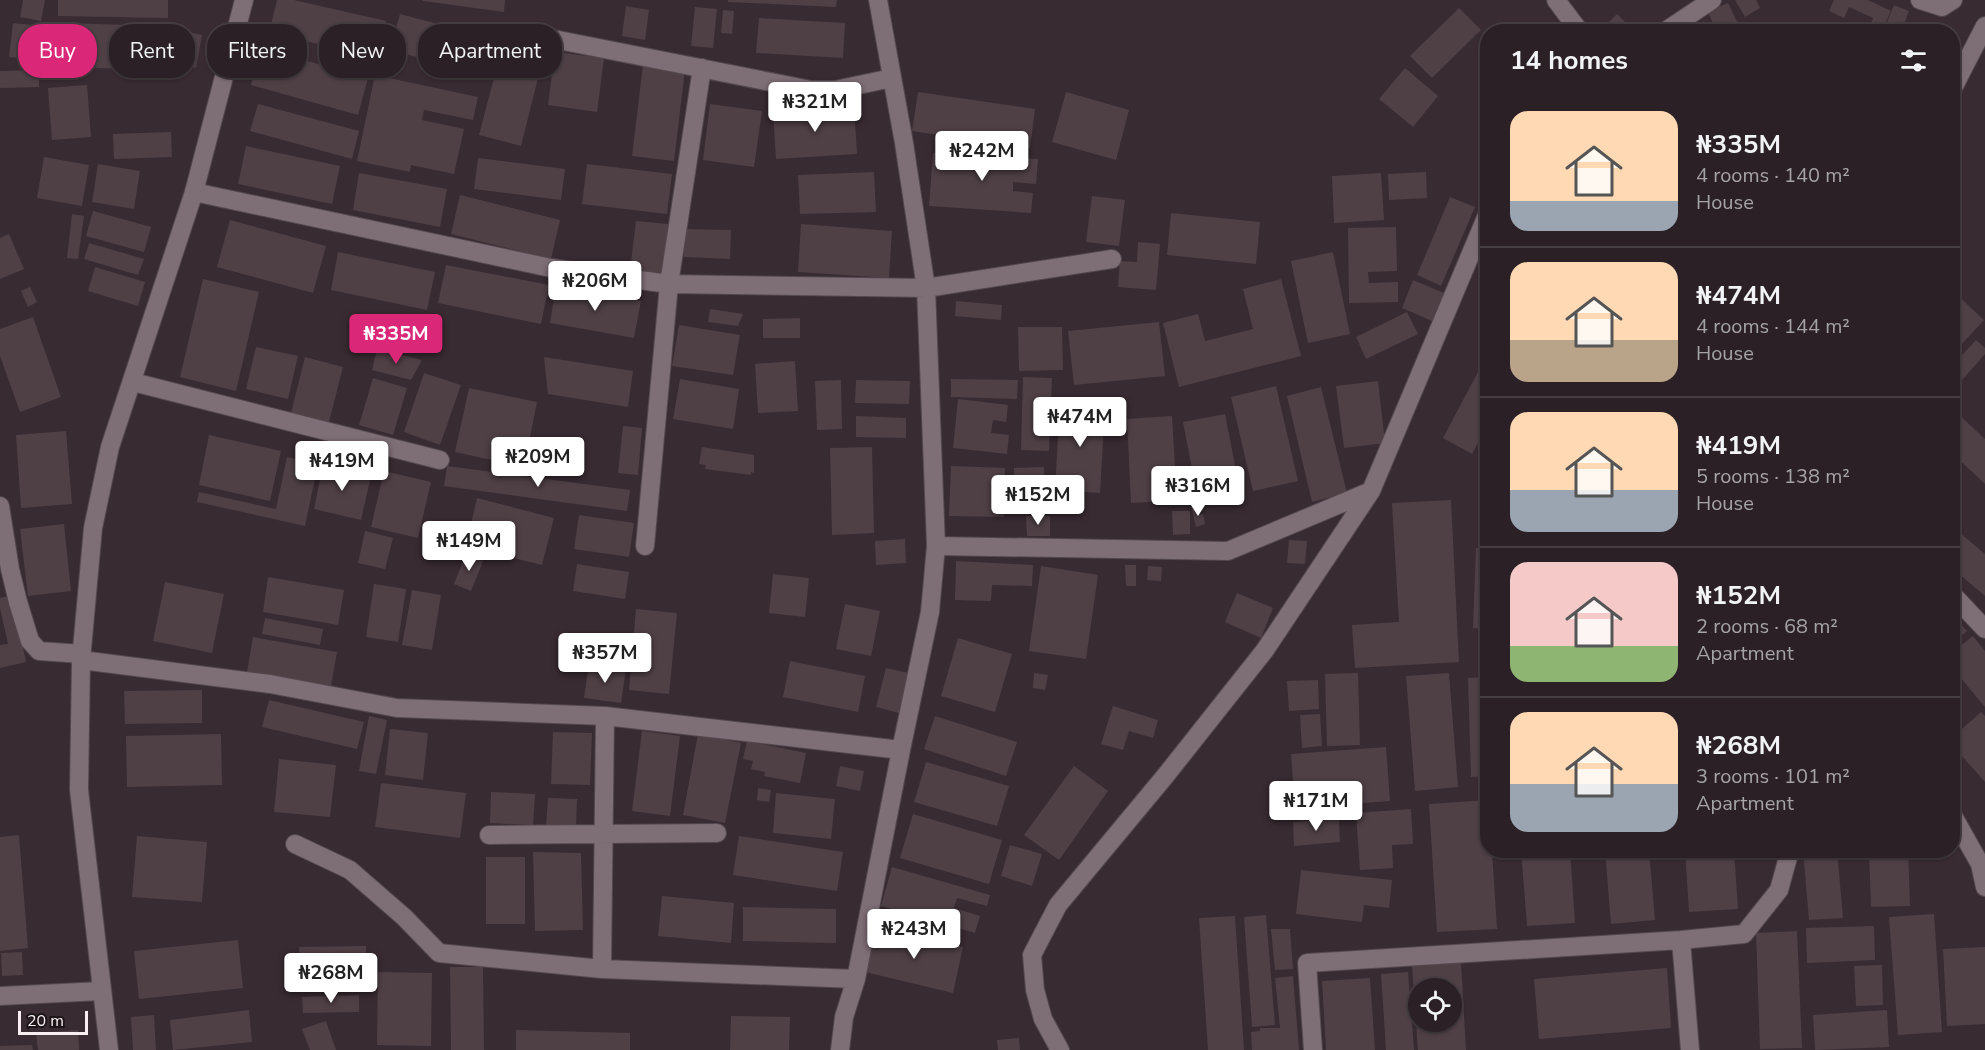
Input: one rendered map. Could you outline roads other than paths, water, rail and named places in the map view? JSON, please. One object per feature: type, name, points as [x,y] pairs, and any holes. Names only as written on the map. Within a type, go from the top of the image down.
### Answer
[{"type":"street","points":[[109,1050],[79,790],[81,657],[93,528],[110,447],[194,192],[244,0]]},
{"type":"street","points":[[840,1050],[843,1017],[856,979],[930,612],[936,546],[926,288],[904,142],[878,0]]},
{"type":"street","points":[[1556,0],[1574,24]]},
{"type":"street","points":[[1676,24],[1712,0]]},
{"type":"street","points":[[1920,0],[1942,7],[1953,0]]},
{"type":"street","points":[[1960,74],[1985,26]]},
{"type":"street","points":[[562,40],[811,90],[823,91],[892,78]]},
{"type":"street","points":[[645,546],[669,284],[702,68]]},
{"type":"street","points":[[194,192],[551,268],[669,284],[926,288],[1112,259]]},
{"type":"street","points":[[1060,1050],[1043,1019],[1035,990],[1032,955],[1058,904],[1166,775],[1265,650],[1371,491],[1480,232]]},
{"type":"street","points":[[133,382],[440,460]]},
{"type":"street","points":[[936,546],[1228,551],[1371,491]]},
{"type":"street","points":[[0,506],[10,569],[30,641],[39,651],[270,684],[397,708],[605,716],[901,750]]},
{"type":"street","points":[[1960,602],[1985,629]]},
{"type":"street","points":[[602,969],[605,716]]},
{"type":"street","points":[[1960,828],[1980,864],[1985,888]]},
{"type":"street","points":[[489,835],[717,833]]},
{"type":"street","points":[[295,844],[350,870],[404,917],[439,953],[602,969],[856,979]]},
{"type":"street","points":[[1313,1050],[1307,963],[1681,940],[1744,934],[1779,890],[1788,858]]},
{"type":"street","points":[[1681,940],[1690,1050]]},
{"type":"street","points":[[0,996],[101,991]]}]
